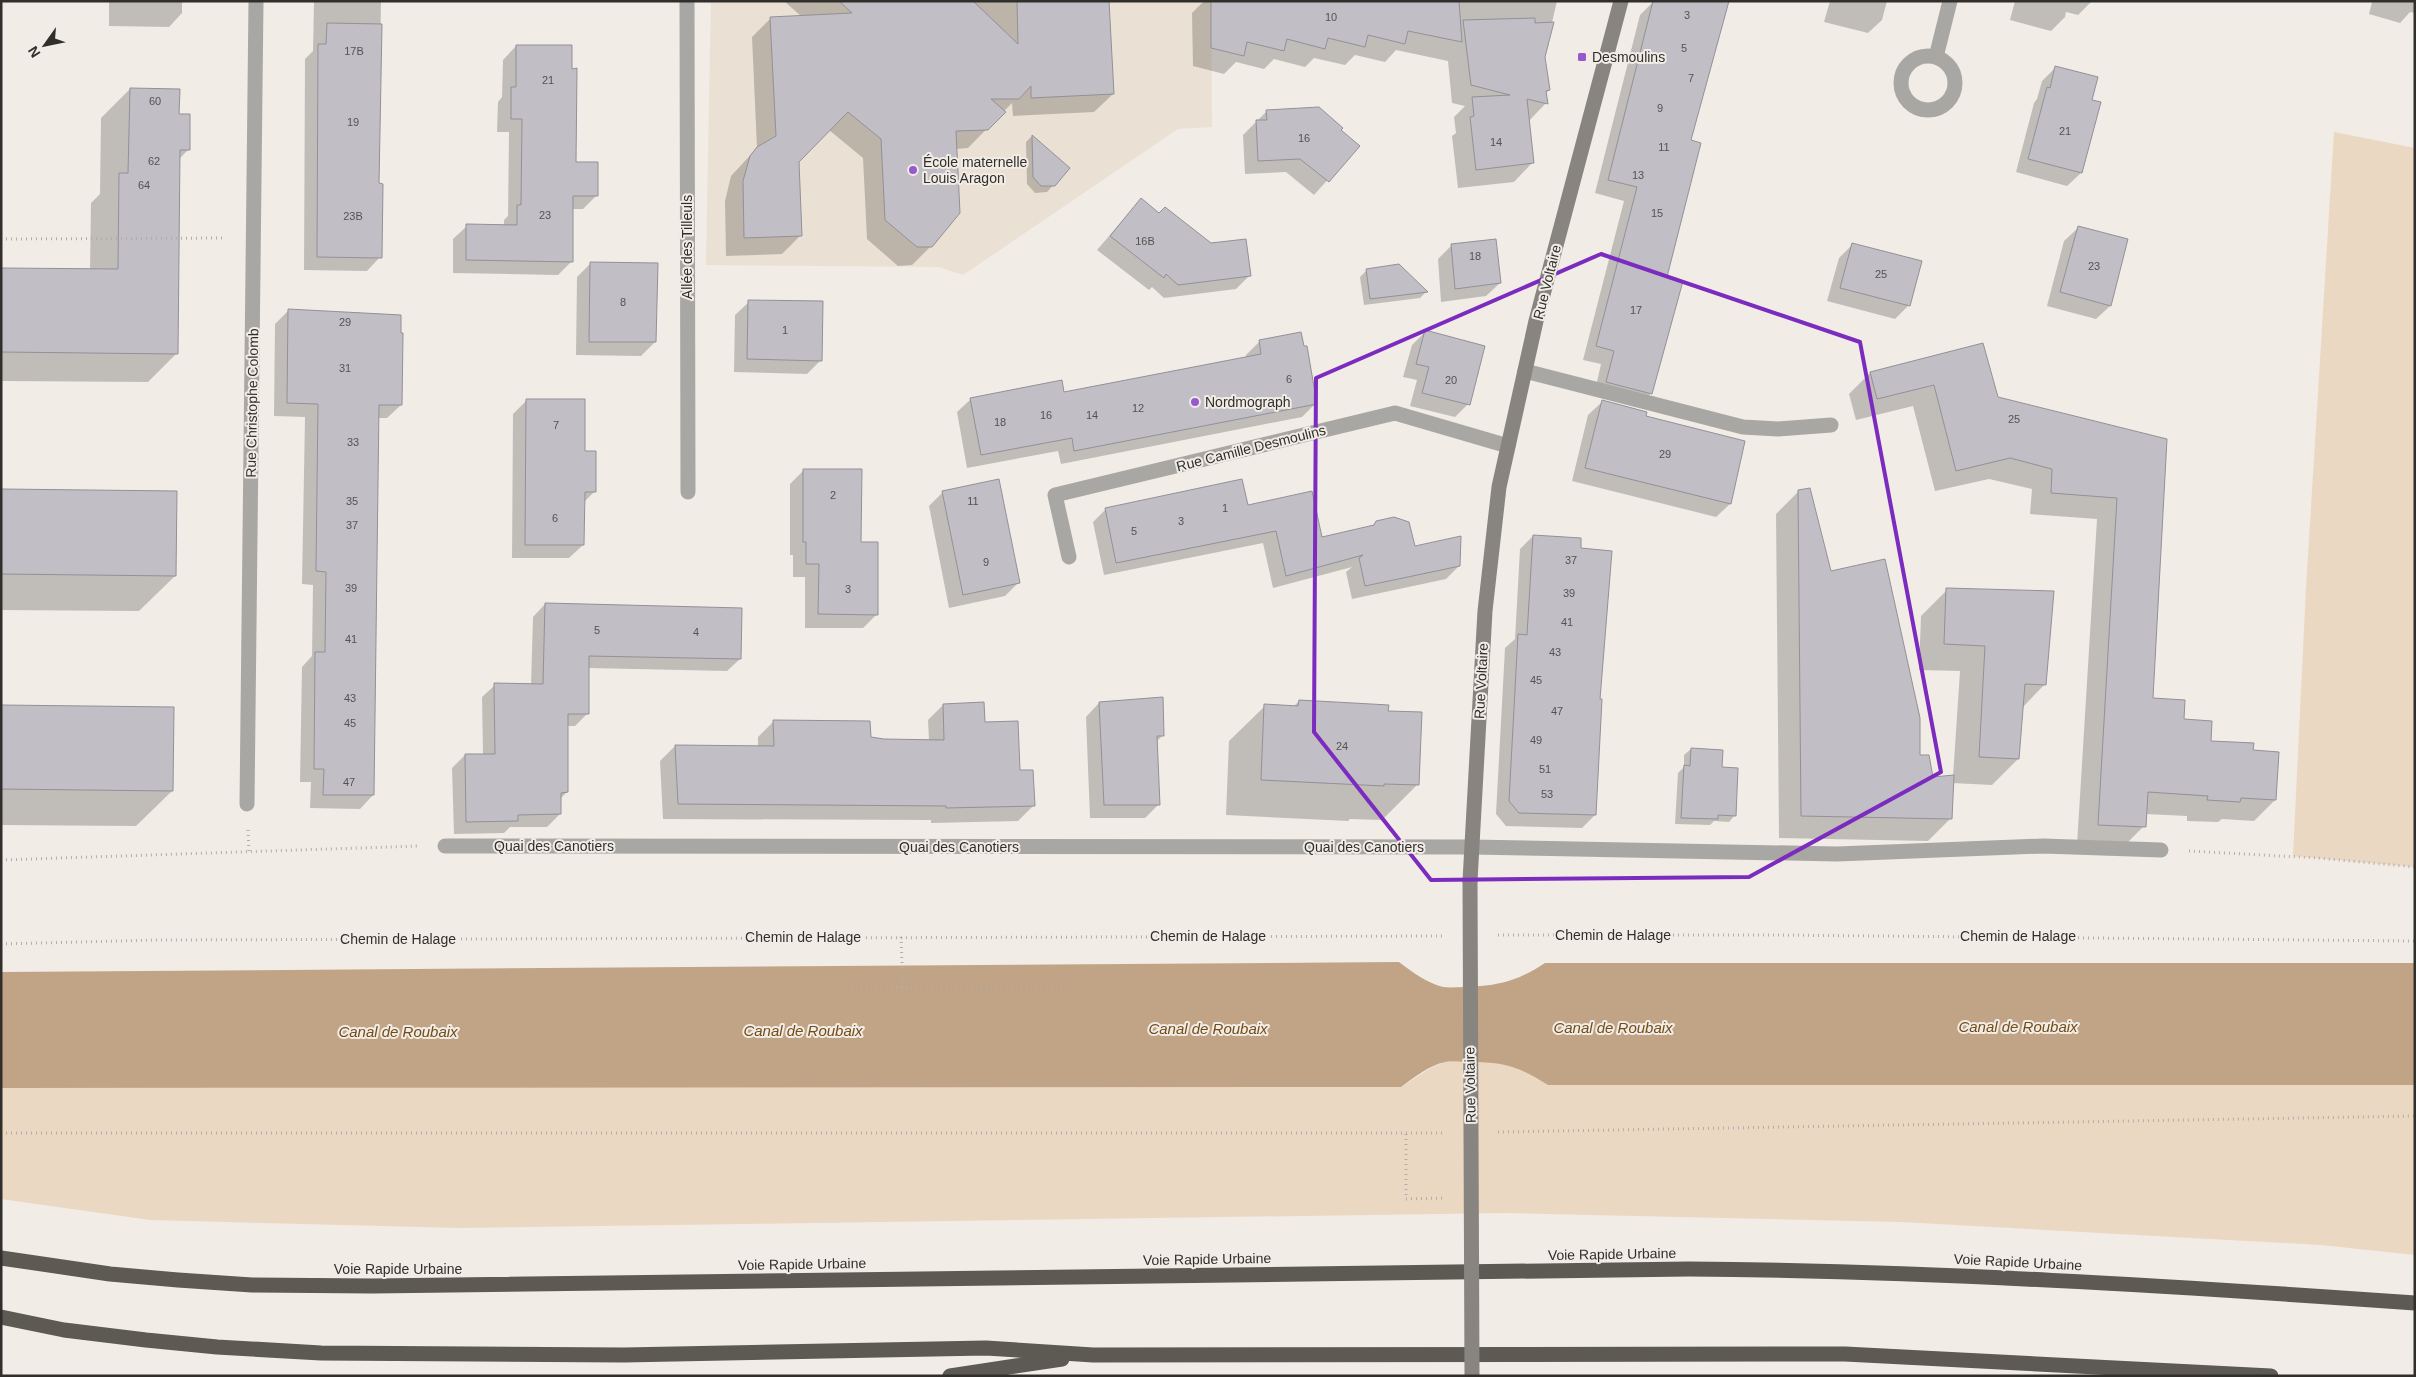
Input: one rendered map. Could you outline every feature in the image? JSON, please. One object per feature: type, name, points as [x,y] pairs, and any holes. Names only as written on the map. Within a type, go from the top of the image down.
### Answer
[{"type":"highway","name":"Voie Rapide Urbaine","points":[[1,1258],[110,1274],[252,1285],[373,1286],[1689,1269],[1798,1270],[2127,1283],[2415,1303]]},
{"type":"highway","points":[[1,1317],[64,1330],[146,1340],[217,1348],[320,1354],[614,1355],[986,1348],[1093,1354],[1845,1354],[2271,1376]]},
{"type":"highway","points":[[950,1376],[1093,1354]]},
{"type":"street","name":"Rue Christophe Colomb","points":[[247,804],[256,1]]},
{"type":"street","name":"Allée des Tilleuls","points":[[687,1],[688,492]]},
{"type":"street","name":"Rue Voltaire","points":[[1472,1376],[1470,882],[1492,530],[1525,370],[1621,1]]},
{"type":"street","points":[[1936,57],[1950,1]]},
{"type":"street","points":[[1525,370],[1742,427],[1778,430],[1830,426]]},
{"type":"street","name":"Rue Camille Desmoulins","points":[[1069,557],[1055,495],[1395,413],[1508,446]]},
{"type":"street","name":"Quai des Canotiers","points":[[445,846],[1472,847]]},
{"type":"street","points":[[1472,847],[1837,854],[2043,846],[2161,850]]},
{"type":"path","points":[[1,239],[254,238]]},
{"type":"path","points":[[1,860],[445,846]]},
{"type":"path","points":[[2161,850],[2317,858],[2415,867]]},
{"type":"path","name":"Chemin de Halage","points":[[1495,935],[1770,935],[2415,941]]},
{"type":"path","name":"Chemin de Halage","points":[[1,944],[166,940],[1446,936]]},
{"type":"path","points":[[901,937],[903,988]]},
{"type":"path","points":[[851,987],[1069,987]]},
{"type":"path","points":[[1496,1132],[2415,1116]]},
{"type":"path","points":[[1,1132],[1446,1133]]},
{"type":"path","points":[[1406,1134],[1406,1199],[1471,1198]]},
{"type":"highlighted area","points":[[1601,254],[1860,342],[1941,772],[1749,877],[1431,880],[1314,732],[1316,378]]},
{"type":"shaded area","name":"École maternelle Louis Aragon","points":[[711,1],[1211,1],[1212,127],[1178,129],[963,275],[939,267],[706,265]]},
{"type":"shaded area","points":[[2334,132],[2415,148],[2415,867],[2293,856],[2306,588]]},
{"type":"shaded area","points":[[1444,1062],[1487,1062],[1508,1065],[1529,1072],[1548,1085],[2415,1085],[2415,1255],[2321,1245],[1901,1222],[1506,1213],[460,1228],[150,1220],[1,1199],[1,1088],[1401,1087]]},
{"type":"water","name":"Canal de Roubaix","points":[[1399,962],[1431,983],[1443,987],[1498,984],[1526,974],[1545,963],[2415,963],[2415,1085],[1548,1085],[1528,1073],[1510,1066],[1491,1063],[1445,1062],[1422,1072],[1401,1087],[1,1088],[1,972]]},
{"type":"building","points":[[839,1],[973,1],[1018,44],[1017,1],[1109,1],[1114,94],[1031,98],[1031,86],[1019,99],[991,99],[1006,112],[988,130],[956,131],[960,213],[932,247],[917,247],[885,220],[881,139],[848,112],[799,162],[802,236],[744,238],[743,181],[750,156],[757,147],[776,136],[770,17],[852,13]]},
{"type":"building","points":[[1211,1],[1459,1],[1462,42],[1408,31],[1405,44],[1368,35],[1365,47],[1328,38],[1325,49],[1287,39],[1284,51],[1247,42],[1244,56],[1211,48]]},
{"type":"building","points":[[1653,1],[1729,1],[1691,140],[1701,143],[1667,277],[1683,281],[1652,394],[1606,382],[1614,351],[1596,346],[1637,187],[1608,180]]},
{"type":"building","points":[[1535,18],[1535,23],[1554,22],[1545,57],[1550,90],[1546,91],[1548,104],[1527,99],[1534,163],[1476,170],[1470,117],[1474,116],[1472,97],[1510,95],[1471,85],[1463,20]]},
{"type":"building","points":[[327,23],[382,24],[379,183],[383,184],[382,258],[317,257],[318,44],[326,44]]},
{"type":"building","points":[[516,45],[572,45],[572,69],[577,68],[576,162],[598,162],[598,196],[573,196],[573,262],[466,260],[466,224],[517,225],[517,205],[521,205],[522,119],[511,119],[511,87],[516,87]]},
{"type":"building","points":[[2055,66],[2098,77],[2092,100],[2101,102],[2082,173],[2028,159],[2047,87],[2050,88]]},
{"type":"building","points":[[130,88],[180,89],[179,114],[190,114],[190,150],[180,150],[178,354],[1,352],[1,268],[118,269],[119,173],[128,173]]},
{"type":"building","points":[[1319,107],[1343,128],[1341,130],[1360,146],[1329,182],[1300,159],[1258,161],[1256,120],[1267,120],[1266,110]]},
{"type":"building","points":[[1032,135],[1070,168],[1055,186],[1041,186],[1033,177]]},
{"type":"building","points":[[1141,198],[1159,213],[1165,207],[1211,243],[1246,239],[1251,276],[1178,285],[1166,274],[1164,278],[1110,236]]},
{"type":"building","points":[[2078,226],[2128,239],[2111,306],[2060,292]]},
{"type":"building","points":[[1496,239],[1501,283],[1455,289],[1451,244]]},
{"type":"building","points":[[1852,243],[1922,261],[1910,306],[1840,288]]},
{"type":"building","points":[[590,262],[658,263],[656,342],[589,342]]},
{"type":"building","points":[[1399,264],[1428,292],[1370,299],[1366,269]]},
{"type":"building","points":[[748,300],[823,301],[822,361],[747,359]]},
{"type":"building","points":[[288,309],[401,315],[401,333],[403,333],[402,405],[379,405],[374,795],[323,795],[324,769],[314,769],[315,652],[325,652],[326,572],[316,571],[318,404],[287,403]]},
{"type":"building","points":[[1425,330],[1485,346],[1470,405],[1422,393],[1429,367],[1416,364]]},
{"type":"building","points":[[1301,332],[1304,346],[1307,346],[1317,404],[1074,451],[1072,438],[981,455],[970,398],[1062,380],[1064,392],[1261,354],[1259,340]]},
{"type":"building","points":[[1983,343],[1998,397],[2167,439],[2153,698],[2185,700],[2184,719],[2212,721],[2211,741],[2254,743],[2253,750],[2279,752],[2276,800],[2241,798],[2240,802],[2207,800],[2208,796],[2148,792],[2146,827],[2098,825],[2117,498],[2051,493],[2052,469],[2010,458],[1956,471],[1934,385],[1877,399],[1870,372]]},
{"type":"building","points":[[526,399],[585,399],[585,451],[596,451],[596,492],[585,492],[584,545],[525,545]]},
{"type":"building","points":[[1602,400],[1647,412],[1646,416],[1745,441],[1731,504],[1585,468]]},
{"type":"building","points":[[803,469],[862,469],[861,542],[878,542],[878,615],[818,614],[819,564],[806,564],[806,542],[803,542]]},
{"type":"building","points":[[999,479],[1020,583],[963,595],[942,491]]},
{"type":"building","points":[[1242,479],[1248,505],[1312,491],[1322,537],[1374,525],[1376,521],[1394,517],[1409,522],[1415,546],[1461,536],[1460,566],[1365,586],[1359,558],[1363,555],[1286,576],[1276,531],[1116,563],[1105,508]]},
{"type":"building","points":[[1810,488],[1831,571],[1885,559],[1920,718],[1920,755],[1929,755],[1933,777],[1954,775],[1952,819],[1801,816],[1798,490]]},
{"type":"building","points":[[1,489],[177,491],[176,576],[1,574]]},
{"type":"building","points":[[1533,535],[1581,538],[1581,548],[1612,551],[1600,699],[1602,699],[1596,815],[1519,813],[1509,801],[1518,634],[1527,635]]},
{"type":"building","points":[[1946,588],[2054,591],[2046,685],[2025,684],[2019,759],[1979,757],[1985,646],[1944,644]]},
{"type":"building","points":[[545,603],[742,608],[741,659],[589,656],[589,714],[568,714],[568,792],[561,793],[561,814],[518,815],[518,821],[466,822],[465,754],[495,754],[494,683],[543,684]]},
{"type":"building","points":[[1163,697],[1164,736],[1157,736],[1160,805],[1104,805],[1099,702]]},
{"type":"building","points":[[1299,700],[1389,705],[1388,711],[1422,712],[1419,785],[1384,784],[1384,786],[1261,780],[1264,704],[1298,706]]},
{"type":"building","points":[[984,702],[985,722],[1018,721],[1020,770],[1033,770],[1035,806],[946,808],[946,806],[678,804],[675,745],[774,746],[773,720],[870,721],[871,737],[944,740],[943,704]]},
{"type":"building","points":[[1,705],[174,707],[173,791],[1,789]]},
{"type":"building","points":[[1691,748],[1723,750],[1722,767],[1738,768],[1736,816],[1718,815],[1718,819],[1681,818],[1684,765],[1690,766]]},
{"type":"place","name":"Desmoulins","points":[[1582,57]]},
{"type":"place","name":"École maternelle Louis Aragon","points":[[913,170]]},
{"type":"place","name":"Nordmograph","points":[[1195,402]]}]
